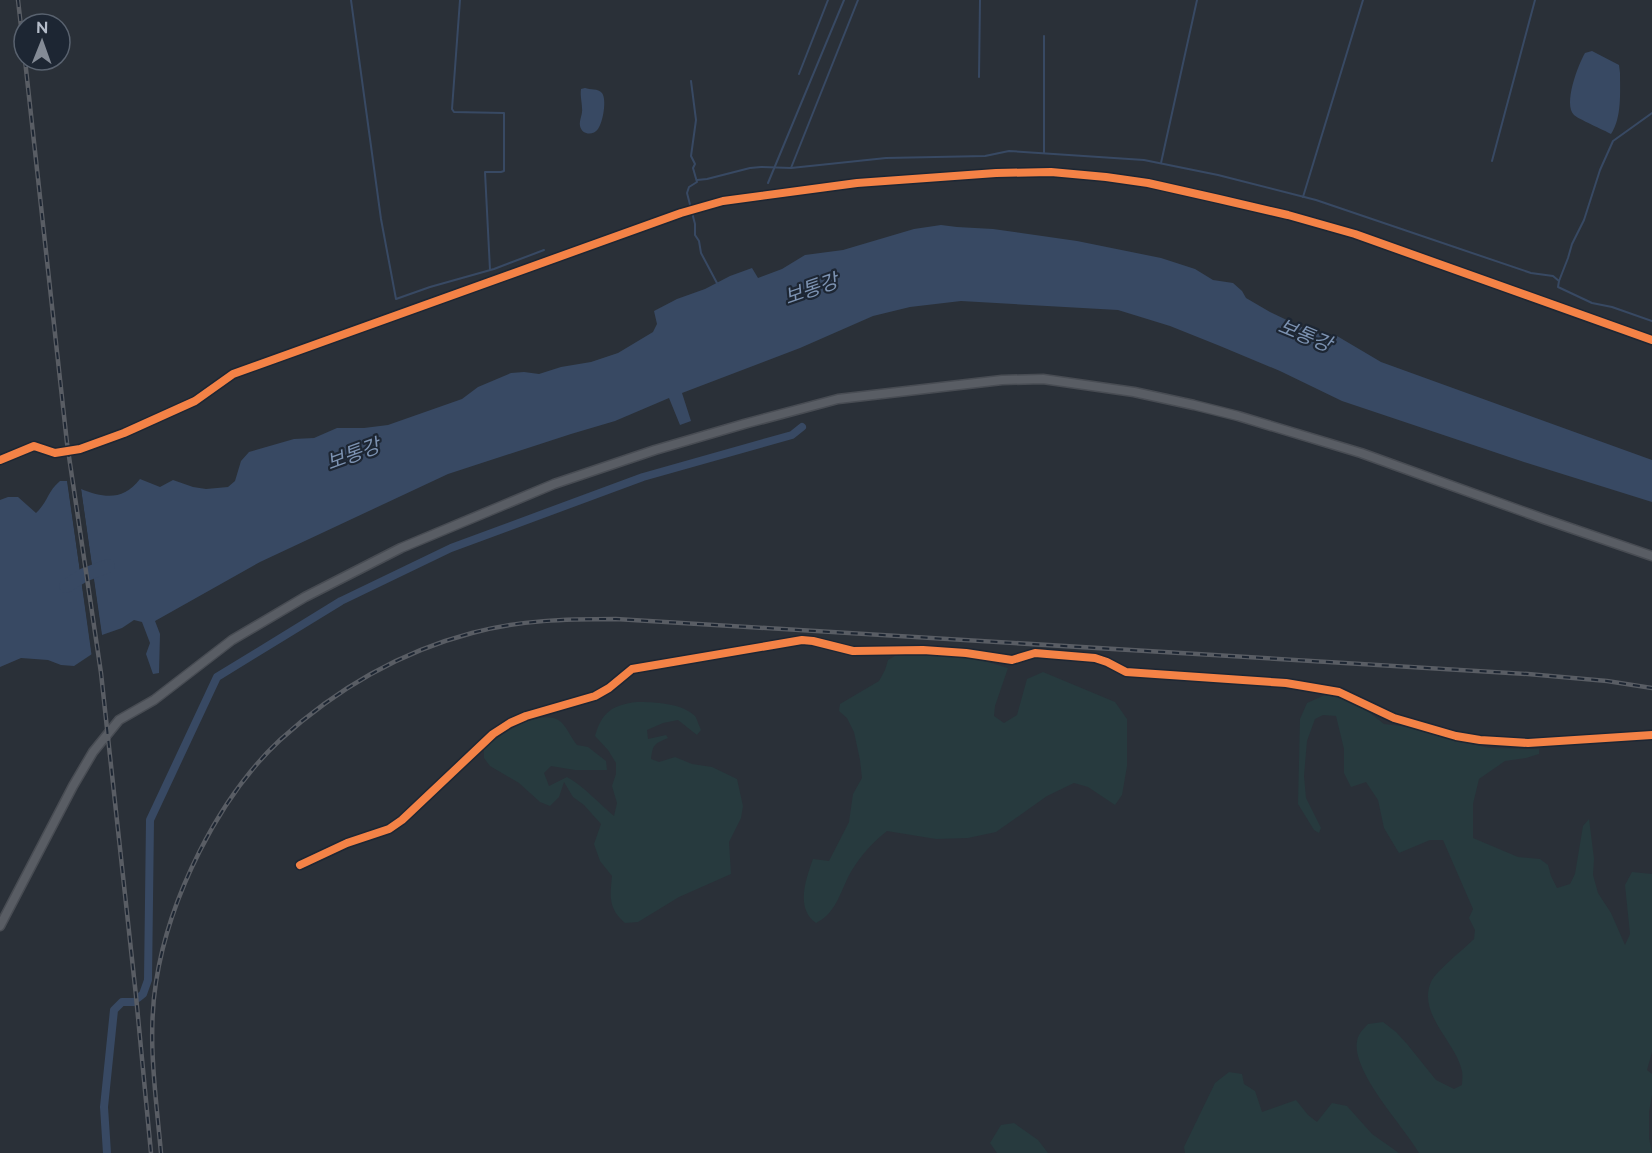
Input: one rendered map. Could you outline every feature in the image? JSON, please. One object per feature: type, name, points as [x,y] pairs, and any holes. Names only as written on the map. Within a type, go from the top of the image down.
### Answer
[{"type":"main road","points":[[0,926],[93,752],[119,720],[154,700],[232,640],[305,597],[401,548],[554,484],[744,423],[838,399],[1002,380],[1043,379],[1134,392],[1205,407],[1361,453],[1652,556]]},
{"type":"street","points":[[0,460],[34,446],[55,453],[80,449],[124,433],[195,401],[233,374],[681,213],[723,201],[857,183],[996,173],[1051,172],[1148,183],[1288,215],[1355,234],[1652,340]]},
{"type":"street","points":[[300,865],[347,843],[388,829],[402,820],[485,741],[510,723],[526,716],[596,696],[632,669],[802,640],[853,651],[923,650],[966,653],[1012,660],[1035,654],[1095,658],[1126,672],[1286,683],[1339,692],[1394,718],[1455,736],[1480,740],[1528,743],[1652,735]]},
{"type":"green space","points":[[914,652],[971,657],[1008,668],[995,706],[994,716],[1004,723],[1017,715],[1027,679],[1043,672],[1115,702],[1127,719],[1127,766],[1122,795],[1115,805],[1088,787],[1074,783],[1047,796],[996,832],[968,838],[936,839],[887,831],[872,844],[852,870],[834,907],[816,923],[810,917],[804,901],[813,859],[829,861],[849,822],[853,794],[862,778],[854,732],[847,718],[839,711],[840,704],[879,681],[888,660],[898,654]]},
{"type":"green space","points":[[1325,695],[1341,698],[1365,709],[1384,724],[1410,727],[1490,748],[1539,749],[1539,754],[1505,761],[1479,779],[1473,804],[1473,838],[1518,857],[1540,859],[1548,865],[1557,888],[1570,884],[1575,874],[1583,826],[1589,819],[1594,859],[1593,875],[1598,893],[1611,913],[1625,945],[1630,934],[1625,885],[1632,872],[1652,874],[1652,1052],[1647,1070],[1652,1074],[1649,1138],[1652,1153],[1419,1153],[1378,1096],[1360,1062],[1357,1048],[1359,1035],[1368,1024],[1383,1022],[1407,1044],[1436,1080],[1454,1089],[1462,1085],[1462,1073],[1458,1060],[1433,1017],[1428,994],[1434,977],[1474,939],[1475,930],[1469,918],[1473,909],[1443,840],[1430,840],[1399,853],[1384,828],[1378,800],[1366,782],[1351,787],[1344,773],[1344,749],[1336,716],[1323,715],[1315,719],[1307,741],[1304,776],[1306,798],[1321,828],[1319,833],[1314,830],[1298,804],[1300,719],[1307,703]]},
{"type":"green space","points":[[637,702],[659,703],[683,708],[695,716],[701,730],[697,735],[678,720],[647,730],[648,739],[666,735],[668,738],[655,745],[651,759],[659,762],[675,757],[692,764],[712,767],[737,779],[743,806],[741,818],[729,842],[731,874],[679,897],[638,922],[625,923],[619,918],[611,902],[612,876],[600,861],[594,844],[601,824],[584,805],[573,797],[564,782],[559,797],[550,806],[540,802],[519,783],[490,766],[484,758],[484,749],[510,730],[532,720],[553,718],[561,722],[577,745],[588,747],[606,761],[607,770],[575,770],[551,766],[544,773],[549,786],[567,777],[586,790],[614,816],[617,803],[612,786],[616,774],[616,763],[595,736],[601,721],[609,711],[621,705]]},
{"type":"green space","points":[[1229,1072],[1242,1074],[1244,1084],[1255,1091],[1262,1112],[1296,1100],[1317,1122],[1332,1103],[1347,1106],[1372,1134],[1399,1153],[1185,1153],[1184,1147],[1215,1083]]},
{"type":"green space","points":[[1014,1123],[1038,1140],[1048,1153],[997,1153],[990,1143],[1001,1125]]},
{"type":"water","points":[[1592,51],[1619,65],[1620,105],[1615,128],[1611,134],[1576,117],[1571,110],[1571,94],[1579,66],[1585,53]]},
{"type":"water","points":[[581,89],[600,91],[604,101],[600,126],[591,134],[585,133],[580,126]]},
{"type":"water","points":[[941,225],[993,229],[1077,241],[1161,258],[1195,269],[1213,280],[1233,283],[1246,298],[1270,312],[1314,333],[1337,336],[1381,362],[1652,460],[1652,502],[1342,401],[1280,371],[1220,346],[1170,326],[1118,310],[961,301],[910,307],[873,316],[800,348],[682,393],[691,421],[680,425],[669,398],[615,421],[448,474],[260,562],[155,621],[160,634],[159,673],[153,674],[146,654],[150,643],[142,622],[134,620],[122,628],[102,635],[81,489],[113,496],[127,491],[140,479],[160,487],[173,480],[206,489],[228,487],[235,481],[241,461],[249,452],[294,439],[314,438],[337,428],[388,425],[462,399],[478,387],[511,373],[539,374],[561,367],[591,362],[618,353],[653,332],[657,324],[654,311],[730,276],[752,268],[758,278],[782,269],[805,255],[843,250],[914,229]]},
{"type":"water","points":[[60,481],[67,481],[92,654],[74,666],[61,665],[48,660],[21,658],[0,667],[0,500],[18,497],[36,513]]},
{"type":"pier","points":[[67,478],[70,481],[95,654],[92,658]]},
{"type":"pier","points":[[81,486],[102,638],[99,635],[78,490]]},
{"type":"waterway","points":[[351,0],[381,219],[396,299],[494,269],[544,250]]},
{"type":"waterway","points":[[460,0],[452,109],[454,112],[504,113],[504,171],[485,172],[490,270]]},
{"type":"waterway","points":[[799,74],[828,0]]},
{"type":"waterway","points":[[768,183],[844,0]]},
{"type":"waterway","points":[[791,168],[858,0]]},
{"type":"waterway","points":[[979,77],[980,0]]},
{"type":"waterway","points":[[1161,163],[1197,0]]},
{"type":"waterway","points":[[1303,197],[1363,0]]},
{"type":"waterway","points":[[1492,161],[1535,0]]},
{"type":"waterway","points":[[1044,36],[1044,153]]},
{"type":"waterway","points":[[691,81],[696,120],[691,156],[695,164],[693,168],[697,182],[689,187],[687,193],[701,253],[718,285]]},
{"type":"waterway","points":[[1559,281],[1613,141],[1652,113]]},
{"type":"waterway","points":[[697,180],[750,168],[791,168],[886,158],[985,156],[1009,151],[1144,160],[1218,175],[1316,200],[1531,273],[1553,276],[1559,281],[1558,287],[1592,303],[1612,307],[1652,321]]},
{"type":"waterway","points":[[138,998],[143,994],[148,980],[150,820],[217,677],[341,601],[451,548],[643,477],[792,435],[802,427]]},
{"type":"waterway","name":"보통강","points":[[66,586],[84,575],[108,566]]},
{"type":"waterway","points":[[107,1153],[104,1107],[114,1010],[122,1002],[134,1002]]},
{"type":"railway","points":[[18,0],[19,12]]},
{"type":"railway","points":[[26,72],[67,443],[101,673],[151,1153]]},
{"type":"railway","points":[[161,1153],[152,1046],[156,982],[172,917],[200,851],[217,820],[236,790],[257,764],[301,722],[346,689],[370,675],[394,662],[445,641],[472,633],[525,623],[616,619],[1528,674],[1607,681],[1652,688]]},
{"type":"cycle path","points":[[0,460],[34,446],[55,453],[80,449],[124,433],[195,401],[233,374],[681,213],[723,201],[857,183],[996,173],[1051,172],[1148,183],[1288,215],[1355,234],[1652,340]]},
{"type":"cycle path","points":[[300,865],[347,843],[389,829],[402,820],[493,734],[510,723],[526,716],[595,696],[632,669],[802,640],[853,651],[923,650],[966,653],[1012,660],[1035,653],[1095,658],[1126,672],[1286,683],[1339,692],[1394,718],[1456,736],[1480,740],[1528,743],[1652,735]]}]
